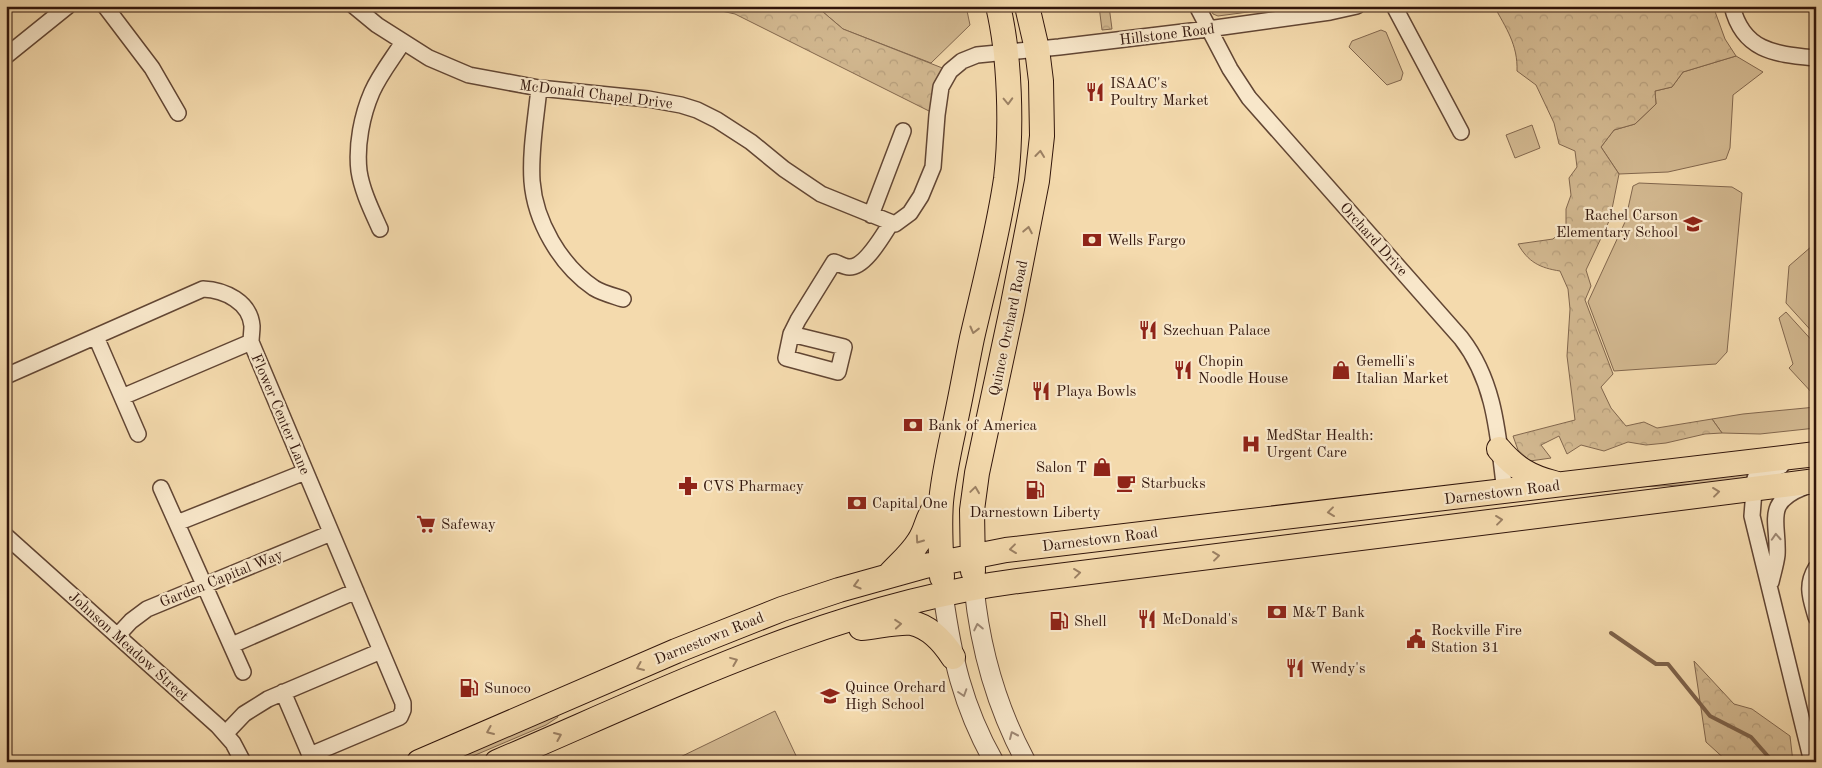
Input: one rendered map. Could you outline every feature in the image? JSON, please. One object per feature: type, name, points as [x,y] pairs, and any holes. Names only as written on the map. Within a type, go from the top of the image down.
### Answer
[{"type":"main road","name":"Quince Orchard Road","points":[[942,594],[941,501],[962,386],[986,282],[1007,169],[1009,118],[1006,53],[998,6]]},
{"type":"main road","name":"Quince Orchard Road","points":[[974,587],[972,510],[977,473],[1037,181],[1042,136],[1041,81],[1037,50],[1027,6]]},
{"type":"main road","points":[[986,282],[998,317],[1008,329]]},
{"type":"main road","points":[[1499,448],[1510,462],[1523,471],[1538,479],[1560,485]]},
{"type":"main road","name":"Darnestown Road","points":[[419,762],[730,628],[782,608],[889,575],[941,562],[1006,550],[1816,454]]},
{"type":"main road","name":"Darnestown Road","points":[[497,762],[756,652],[832,625],[942,594],[974,587],[1668,498],[1816,482]]},
{"type":"main road","points":[[1350,538],[1384,524],[1428,515],[1461,511],[1479,506],[1488,503],[1505,492],[1536,501],[1637,491],[1668,498]]},
{"type":"main road","points":[[889,575],[918,542],[926,529],[931,511],[941,501]]},
{"type":"main road","points":[[832,625],[863,628],[911,623],[928,630],[944,644],[953,657]]},
{"type":"street","points":[[6,56],[68,6]]},
{"type":"street","points":[[105,6],[152,68],[178,113]]},
{"type":"street","name":"McDonald Chapel Drive","points":[[354,6],[402,42],[429,58],[469,75],[539,88],[648,99],[697,110],[717,120],[751,142],[784,169],[821,194],[891,223]]},
{"type":"street","name":"Orchard Drive","points":[[1197,6],[1230,69],[1249,98],[1470,350],[1481,368],[1488,386],[1493,407],[1505,492]]},
{"type":"street","name":"Hillstone Road","points":[[1006,53],[1208,29],[1330,12],[1357,6]]},
{"type":"street","points":[[1394,6],[1461,132]]},
{"type":"street","points":[[1732,6],[1739,25],[1746,36],[1759,47],[1772,53],[1816,58]]},
{"type":"street","points":[[380,230],[366,197],[359,172],[359,142],[365,112],[373,91],[402,42]]},
{"type":"street","points":[[791,334],[834,262],[848,268],[859,265],[875,248],[891,223],[895,224],[910,213],[921,196],[933,168],[941,87],[950,71],[962,61],[977,55],[1006,53]]},
{"type":"street","points":[[539,88],[532,158],[535,199],[540,216],[557,249],[576,273],[596,289],[623,299]]},
{"type":"street","points":[[871,215],[903,131]]},
{"type":"street","name":"Flower Center Lane","points":[[6,376],[203,289],[230,294],[248,314],[252,325],[251,342],[381,651]]},
{"type":"street","points":[[96,337],[138,434]]},
{"type":"street","points":[[122,397],[251,342]]},
{"type":"street","points":[[1812,762],[1752,516],[1755,478],[1759,474],[1816,454]]},
{"type":"street","points":[[177,524],[305,472]]},
{"type":"street","points":[[1770,585],[1777,555],[1775,516],[1778,505],[1791,492],[1816,482]]},
{"type":"street","points":[[161,488],[243,672]]},
{"type":"street","name":"Garden Capital Way","points":[[118,636],[131,621],[147,609],[331,533]]},
{"type":"street","name":"Johnson Meadow Street","points":[[6,536],[225,734],[244,762]]},
{"type":"street","points":[[1816,568],[1810,578],[1810,592],[1816,617]]},
{"type":"street","name":"Quince Orchard Road","points":[[974,587],[977,619],[990,674],[1026,762]]},
{"type":"street","points":[[232,645],[356,591]]},
{"type":"street","name":"Quince Orchard Road","points":[[942,594],[953,657],[963,694],[972,719],[994,762]]},
{"type":"street","points":[[225,734],[256,705],[283,692],[381,651],[403,703],[403,710],[400,717],[310,755],[283,692]]},
{"type":"green space","points":[[699,6],[816,6],[843,29],[950,71],[937,115],[735,14]]},
{"type":"green space","points":[[816,6],[966,6],[970,25],[931,63],[843,29]]},
{"type":"green space","points":[[1099,6],[1109,6],[1112,29],[1102,30]]},
{"type":"green space","points":[[1209,6],[1294,6],[1218,16],[1213,14]]},
{"type":"green space","points":[[1494,6],[1713,6],[1725,39],[1736,56],[1683,72],[1672,87],[1655,91],[1656,104],[1635,124],[1614,130],[1601,147],[1619,174],[1610,219],[1586,270],[1591,286],[1585,300],[1613,374],[1601,387],[1611,408],[1626,426],[1644,422],[1657,428],[1712,419],[1722,433],[1705,434],[1666,443],[1646,445],[1628,442],[1604,451],[1581,445],[1567,454],[1559,436],[1541,445],[1551,458],[1530,461],[1518,450],[1513,436],[1575,420],[1567,356],[1570,309],[1568,289],[1560,271],[1546,268],[1530,260],[1518,244],[1553,239],[1566,226],[1566,209],[1571,195],[1569,178],[1577,167],[1575,151],[1559,144],[1554,123],[1536,85],[1517,71],[1516,53],[1507,29]]},
{"type":"green space","points":[[1381,30],[1386,32],[1403,73],[1401,80],[1387,85],[1349,47],[1352,41]]},
{"type":"green space","points":[[1736,56],[1763,72],[1733,95],[1730,148],[1726,159],[1668,172],[1619,174],[1601,147],[1614,130],[1635,124],[1656,104],[1655,91],[1672,87],[1683,72]]},
{"type":"green space","points":[[1532,125],[1540,148],[1515,158],[1506,135]]},
{"type":"green space","points":[[1639,183],[1732,187],[1742,193],[1727,352],[1716,364],[1614,371],[1588,302],[1625,222],[1633,186]]},
{"type":"green space","points":[[1812,246],[1816,251],[1816,336],[1786,303],[1789,266]]},
{"type":"green space","points":[[1786,312],[1816,345],[1816,393],[1814,395],[1789,368],[1793,364],[1779,318]]},
{"type":"green space","points":[[1816,407],[1816,428],[1760,434],[1722,433],[1712,419],[1743,414]]},
{"type":"green space","points":[[1751,470],[1746,482],[1639,487]]},
{"type":"green space","points":[[1694,661],[1734,704],[1752,709],[1790,736],[1793,762],[1728,762],[1706,742]]},
{"type":"green space","points":[[775,711],[799,762],[670,762]]},
{"type":"green space","points":[[557,715],[558,717],[546,725],[459,762],[443,762]]},
{"type":"waterway","points":[[1611,633],[1656,664],[1668,664],[1710,716],[1751,737],[1773,762]]},
{"type":"place","name":"ISAAC's Poultry Market","points":[[1095,92]]},
{"type":"place","name":"Rachel Carson Elementary School","points":[[1693,224]]},
{"type":"place","name":"Wells Fargo","points":[[1092,240]]},
{"type":"place","name":"Szechuan Palace","points":[[1148,330]]},
{"type":"place","name":"Chopin Noodle House","points":[[1183,370]]},
{"type":"place","name":"Gemelli's Italian Market","points":[[1341,370]]},
{"type":"place","name":"Playa Bowls","points":[[1041,391]]},
{"type":"place","name":"Bank of America","points":[[913,425]]},
{"type":"place","name":"MedStar Health: Urgent Care","points":[[1251,444]]},
{"type":"place","name":"Salon T","points":[[1102,467]]},
{"type":"place","name":"Starbucks","points":[[1126,483]]},
{"type":"place","name":"CVS Pharmacy","points":[[688,486]]},
{"type":"place","name":"Darnestown Liberty","points":[[1035,490]]},
{"type":"place","name":"Capital One","points":[[857,503]]},
{"type":"place","name":"Safeway","points":[[426,524]]},
{"type":"place","name":"M&T Bank","points":[[1277,612]]},
{"type":"place","name":"McDonald's","points":[[1147,619]]},
{"type":"place","name":"Shell","points":[[1059,621]]},
{"type":"place","name":"Rockville Fire Station 31","points":[[1416,639]]},
{"type":"place","name":"Wendy's","points":[[1295,668]]},
{"type":"place","name":"Sunoco","points":[[469,688]]},
{"type":"place","name":"Quince Orchard High School","points":[[830,696]]}]
